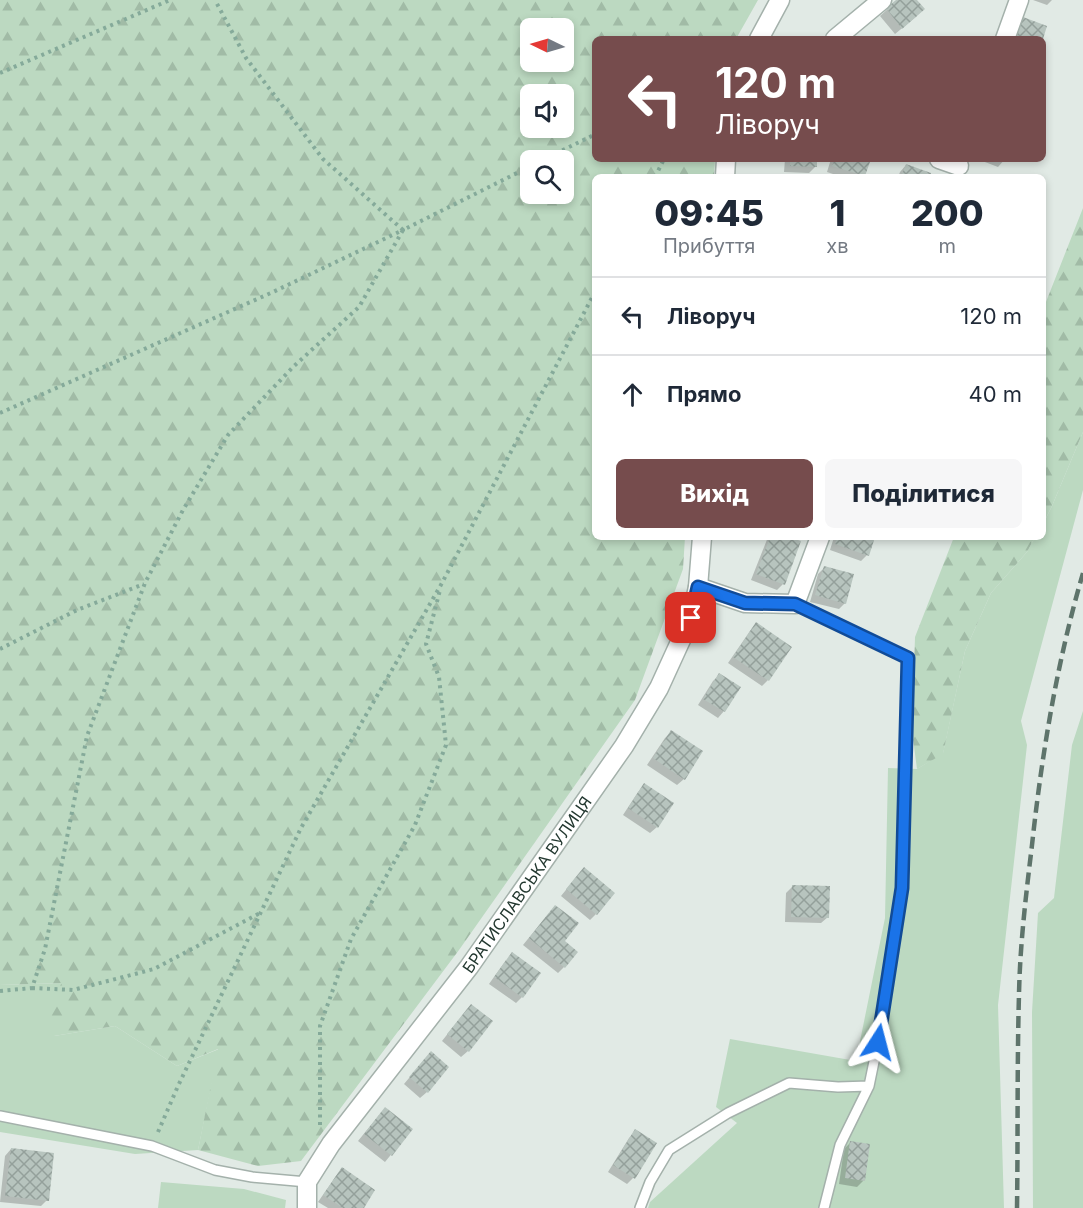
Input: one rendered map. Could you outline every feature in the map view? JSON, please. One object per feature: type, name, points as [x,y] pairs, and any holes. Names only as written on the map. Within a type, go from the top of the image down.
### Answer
[{"type":"street","points":[[761,36],[780,0]]},
{"type":"street","points":[[839,36],[882,0]]},
{"type":"street","points":[[1006,36],[1019,0]]},
{"type":"street","name":"БРАТИСЛАВСЬКА ВУЛИЦЯ","points":[[307,1182],[330,1144],[470,967],[624,746],[663,678],[691,618],[698,587],[702,540]]},
{"type":"street","points":[[698,587],[745,603],[795,604],[819,540]]},
{"type":"street","points":[[307,1182],[307,1208]]},
{"type":"lane","points":[[795,604],[908,658],[902,888],[869,1086],[840,1145],[824,1208]]},
{"type":"lane","points":[[640,1208],[650,1182],[669,1150],[728,1113],[789,1083],[838,1087],[869,1086]]},
{"type":"lane","points":[[0,1116],[152,1146],[215,1170],[252,1177],[307,1182]]},
{"type":"path","points":[[0,74],[170,0]]},
{"type":"path","points":[[215,0],[246,58],[323,159],[403,230]]},
{"type":"path","points":[[563,150],[592,136]]},
{"type":"path","points":[[0,413],[273,292],[520,172]]},
{"type":"path","points":[[32,988],[45,949],[87,736],[145,583],[183,510],[228,435],[294,366],[359,307],[403,230]]},
{"type":"path","points":[[152,1146],[300,828],[442,583],[592,298]]},
{"type":"path","points":[[0,649],[77,610],[145,583]]},
{"type":"path","points":[[318,1131],[321,1121],[320,1026],[351,939],[415,825],[446,745],[439,677],[426,644],[442,583]]},
{"type":"path","points":[[0,991],[32,988],[74,990],[154,969],[261,913]]},
{"type":"green space","points":[[0,0],[758,0],[738,36],[592,36],[592,162],[715,162],[714,174],[592,174],[592,540],[685,540],[683,569],[635,700],[459,950],[301,1161],[258,1166],[198,1150],[218,1049],[177,1066],[115,1026],[54,1036],[43,1010],[62,983],[0,985]]},
{"type":"green space","points":[[1083,208],[1083,432],[1046,518],[1046,302]]},
{"type":"green space","points":[[1083,432],[1083,490],[1021,721],[1027,745],[998,1005],[1004,1208],[648,1208],[650,1202],[737,1123],[716,1107],[730,1039],[856,1061],[885,918],[888,768],[917,769],[943,753],[965,651],[991,593],[1027,552],[1033,540],[1046,540],[1046,518]]},
{"type":"green space","points":[[953,540],[1033,540],[1027,552],[991,593],[965,651],[943,754],[917,769],[912,731],[915,637]]},
{"type":"green space","points":[[1083,711],[1083,1208],[1033,1208],[1032,1012],[1038,913],[1054,898],[1072,745]]},
{"type":"green space","points":[[63,983],[54,1036],[115,1026],[177,1066],[219,1049],[198,1150],[135,1154],[0,1132],[0,985]]},
{"type":"green space","points":[[161,1182],[244,1189],[286,1200],[285,1208],[158,1208]]},
{"type":"building","points":[[896,0],[917,0],[925,9],[902,29],[886,8]]},
{"type":"building","points":[[1023,17],[1047,26],[1044,36],[1016,36]]},
{"type":"building","points":[[790,162],[817,162],[817,167],[790,166]]},
{"type":"building","points":[[834,162],[870,162],[866,174],[832,166]]},
{"type":"building","points":[[906,164],[931,173],[931,174],[902,174]]},
{"type":"building","points":[[769,540],[801,541],[785,585],[756,574]]},
{"type":"building","points":[[836,540],[874,540],[869,556],[835,544]]},
{"type":"building","points":[[824,566],[854,574],[846,604],[815,595]]},
{"type":"building","points":[[756,622],[792,647],[769,681],[733,657]]},
{"type":"building","points":[[719,673],[741,687],[725,712],[703,699]]},
{"type":"building","points":[[671,730],[703,751],[685,780],[653,758]]},
{"type":"building","points":[[644,783],[674,803],[658,828],[628,808]]},
{"type":"building","points":[[584,867],[615,893],[597,915],[566,889]]},
{"type":"building","points":[[792,885],[830,886],[829,918],[791,917]]},
{"type":"building","points":[[555,905],[579,923],[565,941],[578,952],[565,968],[529,938]]},
{"type":"building","points":[[512,952],[541,973],[523,998],[494,977]]},
{"type":"building","points":[[471,1004],[493,1021],[469,1052],[447,1034]]},
{"type":"building","points":[[431,1051],[449,1067],[428,1093],[409,1077]]},
{"type":"building","points":[[385,1107],[413,1129],[392,1156],[364,1134]]},
{"type":"building","points":[[635,1129],[657,1143],[635,1179],[613,1165]]},
{"type":"building","points":[[850,1141],[870,1144],[865,1181],[845,1178]]},
{"type":"building","points":[[11,1148],[54,1153],[49,1201],[5,1196]]},
{"type":"building","points":[[342,1167],[375,1190],[364,1208],[343,1208],[323,1195]]},
{"type":"railway","points":[[1017,1208],[1019,994],[1026,901],[1041,776],[1052,708],[1065,640],[1083,573]]},
{"type":"route","points":[[691,618],[698,587],[745,603],[795,604],[908,658],[902,888],[878,1042]]}]
